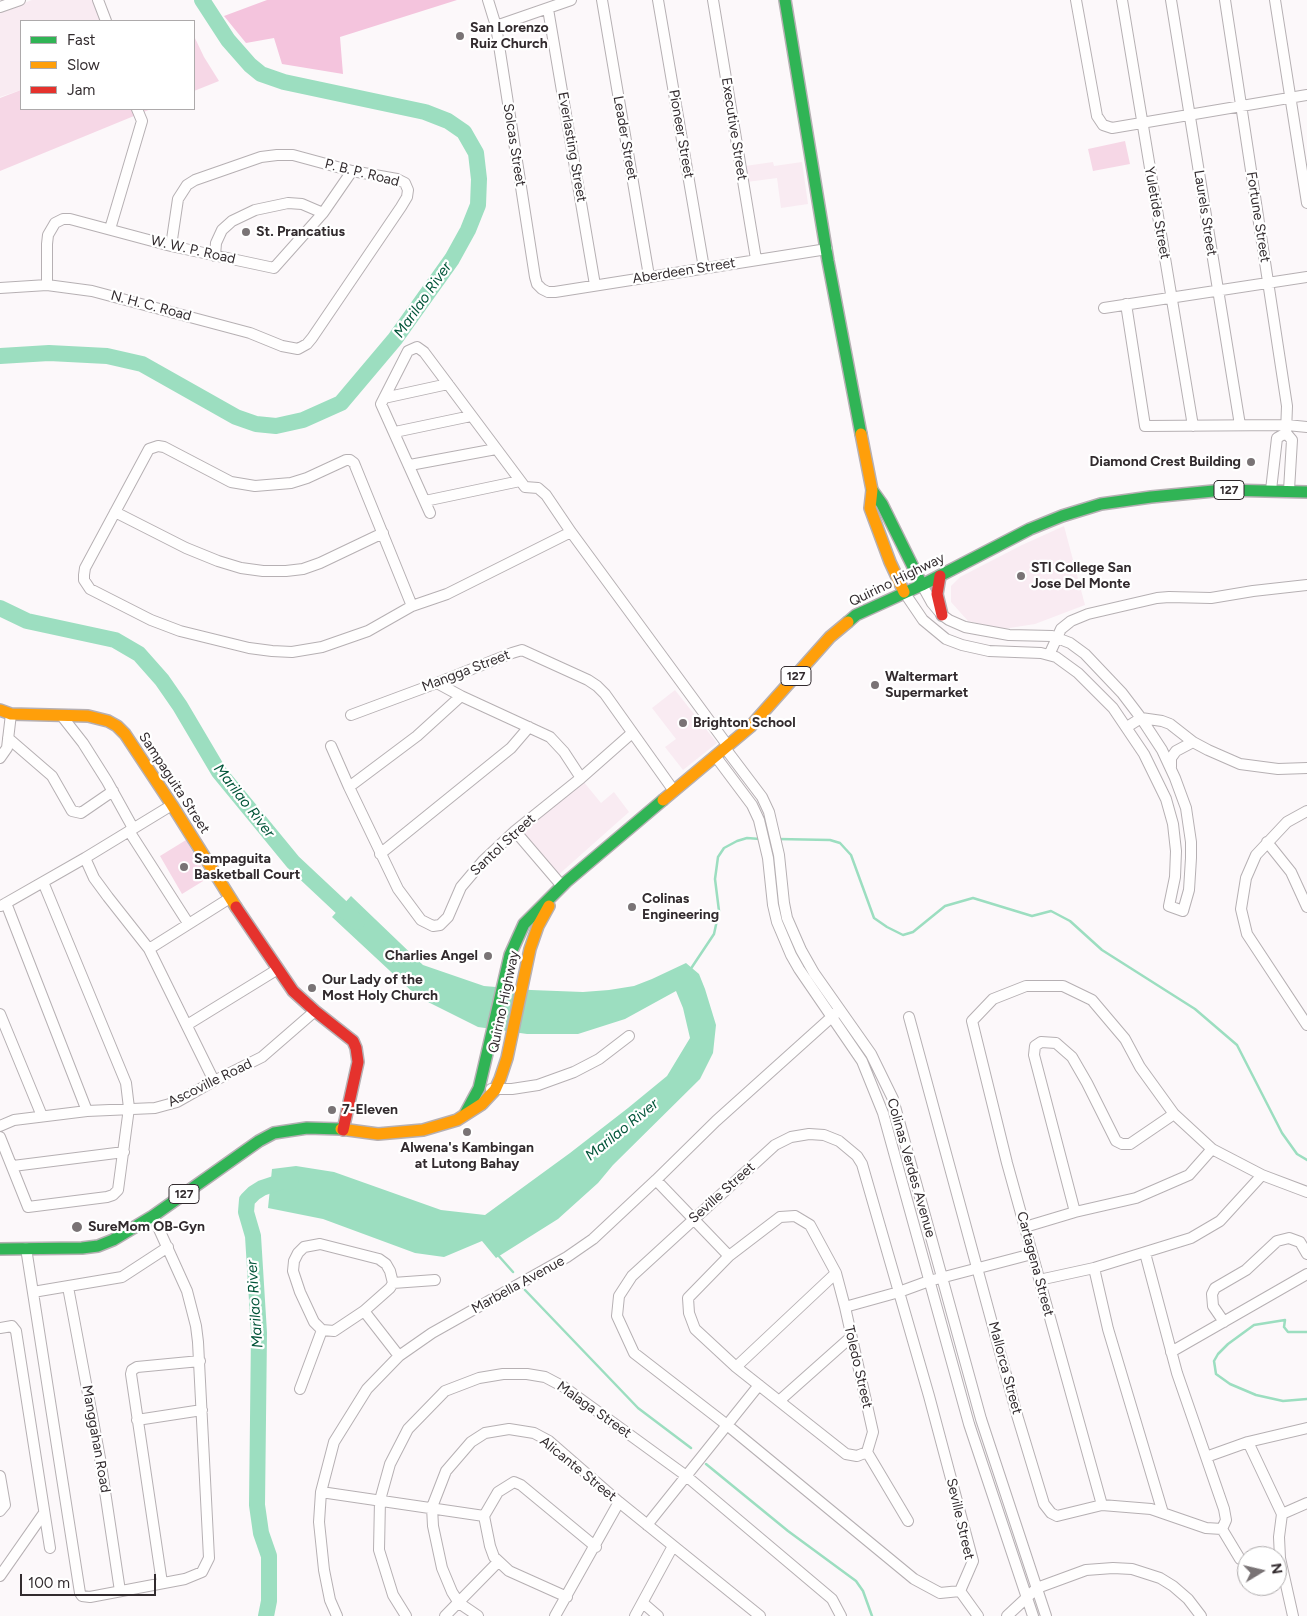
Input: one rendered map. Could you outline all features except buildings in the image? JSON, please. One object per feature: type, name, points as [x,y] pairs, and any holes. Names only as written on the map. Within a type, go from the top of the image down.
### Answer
[{"type":"main road","points":[[785,0],[827,249],[872,490],[870,508],[894,572],[904,592]]},
{"type":"main road","points":[[872,490],[882,504],[922,585]]},
{"type":"main road","name":"Quirino Highway","points":[[465,1114],[479,1088],[510,955],[524,924],[562,886],[750,727],[830,637],[856,616],[940,576],[1030,529],[1062,516],[1101,504],[1224,490],[1288,490],[1307,492]]},
{"type":"main road","points":[[940,576],[937,594],[942,615]]},
{"type":"main road","name":"Sampaguita Street","points":[[6,712],[88,716],[108,721],[117,726],[124,734],[172,805],[230,898],[293,991],[315,1012],[353,1041],[358,1062],[343,1130]]},
{"type":"main road","name":"Quirino Highway","points":[[0,1249],[82,1248],[98,1246],[113,1240],[132,1230],[245,1150],[274,1133],[307,1128],[378,1134],[400,1133],[443,1125],[457,1120],[482,1104],[494,1090],[504,1070],[530,949],[538,926],[562,886]]},
{"type":"street","points":[[0,7],[20,0]]},
{"type":"street","points":[[98,0],[106,20]]},
{"type":"street","name":"Solcas Street","points":[[488,0],[496,26],[535,277],[537,284],[542,289]]},
{"type":"street","points":[[496,26],[571,0]]},
{"type":"street","name":"Leader Street","points":[[602,0],[648,276]]},
{"type":"street","name":"Pioneer Street","points":[[658,0],[704,268]]},
{"type":"street","name":"Executive Street","points":[[713,0],[756,259]]},
{"type":"street","points":[[1076,0],[1097,116],[1103,125],[1112,128],[1307,95]]},
{"type":"street","name":"Yuletide Street","points":[[1122,0],[1193,426]]},
{"type":"street","name":"Laurels Street","points":[[1171,0],[1240,425]]},
{"type":"street","name":"Fortune Street","points":[[1225,0],[1287,406],[1286,429],[1292,440],[1288,490]]},
{"type":"street","points":[[1275,0],[1307,203]]},
{"type":"street","name":"Everlasting Street","points":[[548,9],[595,285]]},
{"type":"street","points":[[110,229],[142,121],[138,110]]},
{"type":"street","name":"P. B. P. Road","points":[[171,246],[178,199],[187,185],[195,180],[261,158],[293,155],[352,171],[397,179],[405,183],[408,190],[407,197],[312,338],[307,344],[298,349]]},
{"type":"street","name":"W. W. P. Road","points":[[47,286],[46,244],[51,228],[55,223],[63,219],[70,219],[171,246],[274,268],[322,213],[352,171]]},
{"type":"street","points":[[215,256],[216,243],[222,230],[232,221],[255,210],[288,203],[302,204],[322,213]]},
{"type":"street","name":"Aberdeen Street","points":[[542,289],[548,292],[555,292],[827,249]]},
{"type":"street","points":[[1104,308],[1217,289],[1307,277]]},
{"type":"street","name":"N. H. C. Road","points":[[0,288],[47,286],[92,291],[250,333],[289,348],[298,349]]},
{"type":"street","points":[[1126,304],[1145,426],[1240,425],[1286,429],[1307,427]]},
{"type":"street","points":[[425,501],[520,481],[421,349],[412,348],[408,351],[381,404],[430,513]]},
{"type":"street","points":[[384,398],[448,384]]},
{"type":"street","points":[[395,432],[471,416]]},
{"type":"street","points":[[1271,490],[1276,438],[1286,429]]},
{"type":"street","points":[[412,606],[354,463],[350,460],[291,483],[255,486],[231,482],[164,447],[153,447],[145,453],[85,568],[84,580],[90,589],[151,620],[180,631],[249,648],[292,652],[315,649],[368,631],[412,606],[447,594],[571,532]]},
{"type":"street","points":[[410,465],[496,449]]},
{"type":"street","name":"Colinas Verdes Avenue","points":[[520,481],[524,487],[538,488],[546,495],[762,797],[772,824],[780,859],[787,918],[808,963],[871,1054],[893,1099],[981,1419],[1046,1616]]},
{"type":"street","points":[[115,512],[186,548],[218,561],[241,568],[263,571],[303,569],[320,563],[383,533]]},
{"type":"street","points":[[904,592],[922,620],[938,633],[955,643],[990,651],[1049,655],[1063,661],[1078,673],[1112,708],[1127,727],[1151,767],[1169,810],[1175,838],[1176,866],[1173,891],[1168,906],[1183,911],[1190,876],[1191,842],[1186,808],[1162,750],[1122,693],[1085,654],[1058,637],[989,632],[965,627],[942,615],[932,603],[922,585]]},
{"type":"street","points":[[1049,655],[1061,629],[1071,621],[1088,614],[1168,596],[1211,598],[1307,585]]},
{"type":"street","name":"Mangga Street","points":[[351,715],[522,650],[588,680],[597,686],[605,694],[674,791]]},
{"type":"street","points":[[437,683],[542,733],[557,743],[581,778]]},
{"type":"street","points":[[349,788],[417,736],[461,696]]},
{"type":"street","points":[[0,758],[7,748],[6,712]]},
{"type":"street","points":[[60,715],[83,743],[113,791],[131,830],[188,923]]},
{"type":"street","points":[[1127,727],[1141,718],[1153,719],[1170,724],[1194,742],[1223,758],[1240,764],[1268,768],[1307,769]]},
{"type":"street","points":[[380,854],[512,748],[529,727]]},
{"type":"street","name":"Santol Street","points":[[331,746],[349,788],[398,889],[421,920],[433,926],[440,925],[448,917],[455,898],[470,875],[515,831],[581,778],[632,733]]},
{"type":"street","points":[[8,738],[52,776],[72,810],[81,812],[113,791]]},
{"type":"street","points":[[1171,768],[1171,758],[1176,750],[1194,742]]},
{"type":"street","name":"Colinas Verdes Avenue","points":[[716,757],[752,805],[761,827],[769,862],[773,905],[777,922],[799,970],[862,1061],[880,1106],[969,1424],[1033,1616]]},
{"type":"street","points":[[88,1111],[3,905],[172,805]]},
{"type":"street","points":[[1307,811],[1287,822],[1256,855],[1246,878],[1241,909],[1247,934],[1307,1025]]},
{"type":"street","points":[[761,827],[772,824]]},
{"type":"street","points":[[515,831],[562,886]]},
{"type":"street","points":[[1267,842],[1291,872],[1307,907]]},
{"type":"street","points":[[85,858],[94,878],[149,949],[214,1080]]},
{"type":"street","points":[[769,862],[780,859]]},
{"type":"street","points":[[0,1137],[28,1207],[108,1197],[115,1193],[120,1185],[129,1108],[129,1097],[122,1069],[43,882]]},
{"type":"street","points":[[149,949],[230,898]]},
{"type":"street","points":[[799,970],[808,963]]},
{"type":"street","points":[[187,1025],[278,969]]},
{"type":"street","name":"Cartagena Street","points":[[1102,1505],[1032,1254],[972,1021],[993,1000],[1026,986],[1064,986],[1092,1000],[1125,1039],[1140,1067],[1174,1114]]},
{"type":"street","name":"Marbella Avenue","points":[[337,1616],[330,1600],[324,1570],[319,1522],[321,1492],[334,1442],[367,1389],[399,1356],[432,1333],[567,1257],[593,1238],[716,1121],[840,1010]]},
{"type":"street","name":"Ascoville Road","points":[[0,1126],[14,1120],[42,1116],[129,1108],[155,1108],[177,1102],[214,1080],[262,1057],[315,1012]]},
{"type":"street","points":[[0,1014],[42,1116]]},
{"type":"street","name":"Mallorca Street","points":[[909,1017],[1017,1415],[1044,1504],[1056,1516],[1102,1505],[1151,1509],[1206,1528],[1222,1529]]},
{"type":"street","points":[[479,1088],[494,1090],[538,1085],[574,1072],[599,1059],[629,1036]]},
{"type":"street","points":[[1074,1212],[1034,1055],[1035,1046],[1042,1042],[1056,1043],[1072,1057],[1116,1141],[1122,1144],[1130,1144],[1174,1114],[1212,1148],[1262,1176],[1307,1192]]},
{"type":"street","name":"Seville Street","points":[[809,1134],[824,1135],[839,1141],[857,1156],[862,1164],[899,1292],[973,1561],[960,1591],[940,1593],[914,1579],[727,1425],[634,1353],[617,1316],[619,1296],[632,1276],[775,1145],[791,1137],[809,1134]]},
{"type":"street","points":[[1025,1227],[1074,1212],[1136,1198],[1189,1174],[1212,1148]]},
{"type":"street","points":[[13,1166],[124,1152]]},
{"type":"street","points":[[1039,1280],[1094,1268],[1191,1238],[1220,1221],[1262,1176]]},
{"type":"street","points":[[656,1180],[729,1256]]},
{"type":"street","points":[[26,1248],[79,1589],[82,1596],[90,1597],[185,1579],[202,1572],[209,1558],[200,1361],[196,1326],[187,1291],[153,1216]]},
{"type":"street","name":"Toledo Street","points":[[795,1216],[810,1225],[836,1273],[873,1432],[867,1452],[857,1456],[846,1454],[736,1367],[695,1329],[689,1313],[688,1298],[729,1256],[780,1217],[795,1216]]},
{"type":"street","points":[[1224,1322],[1218,1316],[1213,1306],[1212,1294],[1216,1288],[1246,1270],[1277,1241],[1289,1238],[1300,1242],[1307,1254]]},
{"type":"street","points":[[320,1244],[379,1260],[386,1264],[393,1283],[390,1288],[364,1311],[338,1330],[322,1330],[310,1316],[293,1272],[294,1261],[298,1253],[304,1247],[320,1244]]},
{"type":"street","points":[[33,1292],[122,1277],[168,1247]]},
{"type":"street","points":[[1145,1253],[1171,1352],[1226,1520],[1222,1529],[1237,1553]]},
{"type":"street","points":[[845,1307],[930,1281],[1032,1254]]},
{"type":"street","points":[[1094,1268],[1108,1329],[1163,1513]]},
{"type":"street","points":[[736,1367],[836,1273]]},
{"type":"street","points":[[1171,1352],[1307,1274]]},
{"type":"street","points":[[393,1283],[435,1280]]},
{"type":"street","name":"Manggahan Road","points":[[68,1287],[100,1458],[120,1591]]},
{"type":"street","points":[[364,1311],[399,1356]]},
{"type":"street","points":[[0,1328],[12,1326],[16,1331],[50,1548]]},
{"type":"street","points":[[300,1389],[322,1330]]},
{"type":"street","points":[[779,1401],[851,1337]]},
{"type":"street","points":[[162,1583],[130,1379],[132,1370],[137,1367],[150,1364],[200,1361]]},
{"type":"street","name":"Malaga Street","points":[[406,1616],[393,1595],[378,1550],[380,1500],[390,1464],[408,1429],[445,1391],[479,1378],[503,1374],[527,1374],[545,1377],[564,1387],[685,1476],[832,1599],[841,1616]]},
{"type":"street","points":[[647,1525],[759,1385]]},
{"type":"street","points":[[137,1420],[202,1410]]},
{"type":"street","points":[[1206,1457],[1248,1442],[1307,1428]]},
{"type":"street","name":"Alicante Street","points":[[478,1616],[459,1603],[452,1592],[439,1557],[433,1526],[432,1507],[446,1471],[471,1442],[485,1433],[509,1429],[534,1433],[549,1440],[619,1502],[760,1616]]},
{"type":"street","points":[[1248,1442],[1282,1514],[1279,1537],[1280,1558],[1293,1616]]},
{"type":"street","points":[[867,1452],[908,1521]]},
{"type":"street","points":[[0,1476],[5,1505],[0,1511]]},
{"type":"street","points":[[567,1597],[509,1571],[498,1562],[490,1546],[484,1516],[498,1492],[514,1482],[521,1484],[596,1546]]},
{"type":"street","points":[[321,1492],[484,1516]]},
{"type":"street","points":[[555,1616],[619,1502]]},
{"type":"street","points":[[1282,1514],[1307,1503]]},
{"type":"street","points":[[0,1576],[44,1513]]},
{"type":"street","points":[[635,1616],[673,1546]]},
{"type":"street","points":[[445,1616],[498,1562]]},
{"type":"street","points":[[1007,1616],[1037,1588],[1086,1570],[1113,1568],[1132,1569],[1160,1578],[1188,1599],[1201,1616]]},
{"type":"street","points":[[960,1591],[978,1616]]},
{"type":"street","points":[[643,1603],[658,1616]]},
{"type":"shaded area","points":[[32,0],[94,0],[102,20],[20,20],[20,90],[0,97],[0,12]]},
{"type":"shaded area","points":[[267,0],[457,0],[340,37],[343,74],[282,64],[274,38],[246,43],[224,16]]},
{"type":"shaded area","points":[[195,38],[204,57],[219,81],[195,91]]},
{"type":"shaded area","points":[[20,90],[20,110],[149,110],[0,171],[0,98]]},
{"type":"shaded area","points":[[1125,141],[1130,164],[1093,171],[1088,149]]},
{"type":"shaded area","points":[[773,162],[774,166],[802,162],[808,204],[781,208],[777,178],[747,182],[745,166]]},
{"type":"shaded area","name":"STI College San Jose Del Monte","points":[[1064,526],[1085,605],[1035,624],[1003,629],[968,621],[951,602],[951,586],[960,577]]},
{"type":"shaded area","name":"Brighton School","points":[[675,690],[717,743],[683,770],[665,747],[676,739],[652,708]]},
{"type":"shaded area","points":[[583,781],[601,803],[614,792],[629,812],[556,877],[521,833]]},
{"type":"shaded area","name":"Sampaguita Basketball Court","points":[[186,840],[208,878],[182,894],[160,856]]},
{"type":"water","points":[[351,896],[423,965],[484,986],[583,992],[609,990],[634,986],[686,963],[699,974],[716,1025],[713,1053],[700,1079],[613,1165],[598,1183],[558,1219],[496,1258],[482,1241],[444,1257],[415,1253],[323,1219],[268,1208],[272,1169],[296,1166],[334,1172],[441,1210],[485,1215],[570,1153],[667,1076],[690,1038],[683,1008],[676,991],[625,1019],[578,1034],[527,1034],[478,1027],[418,997],[332,917]]},
{"type":"waterway","name":"Marilao River","points":[[0,356],[49,353],[107,356],[142,364],[236,417],[256,424],[276,426],[303,420],[341,403],[395,339],[452,259],[468,230],[478,205],[479,179],[476,153],[464,132],[448,121],[425,112],[284,82],[261,74],[250,65],[228,40],[202,0]]},
{"type":"waterway","name":"Marilao River","points":[[0,608],[27,621],[115,640],[139,654],[162,680],[180,706],[219,772],[293,862],[357,922]]},
{"type":"waterway","points":[[690,970],[714,934],[719,911],[715,879],[718,857],[724,848],[737,841],[747,838],[760,839]]},
{"type":"waterway","points":[[778,839],[830,840],[840,843],[851,855],[874,918],[903,935],[913,932],[945,906],[973,898],[1032,916],[1051,911],[1070,921],[1102,950],[1195,1009],[1237,1045],[1282,1133],[1297,1154],[1307,1160]]},
{"type":"waterway","name":"Marilao River","points":[[266,1616],[269,1601],[269,1556],[261,1533],[257,1505],[259,1333],[253,1236],[246,1212],[247,1200],[254,1193],[262,1188],[283,1181],[291,1181]]},
{"type":"waterway","points":[[497,1254],[513,1272]]},
{"type":"waterway","points":[[525,1290],[638,1408],[691,1448]]},
{"type":"waterway","points":[[1307,1332],[1288,1332],[1284,1327],[1285,1320],[1254,1325],[1228,1344],[1214,1361],[1216,1374],[1230,1384],[1256,1395],[1283,1401],[1307,1399]]},
{"type":"waterway","points":[[706,1464],[788,1531],[856,1581],[863,1591],[872,1616]]},
{"type":"traffic: fast","points":[[785,0],[828,261],[861,434]]},
{"type":"traffic: fast","points":[[872,490],[882,504],[922,585]]},
{"type":"traffic: fast","points":[[848,622],[856,615],[922,585],[1030,529],[1062,516],[1101,504],[1224,490],[1307,492]]},
{"type":"traffic: fast","points":[[465,1114],[479,1088],[510,955],[524,924],[566,882],[663,800]]},
{"type":"traffic: fast","points":[[0,1249],[82,1248],[98,1246],[113,1240],[153,1216],[259,1141],[274,1133],[307,1128],[341,1129]]},
{"type":"traffic: slow","points":[[861,434],[872,490],[870,508],[890,562],[904,592]]},
{"type":"traffic: slow","points":[[663,800],[750,727],[830,637],[848,622]]},
{"type":"traffic: slow","points":[[0,710],[11,714],[88,716],[108,721],[117,726],[125,734],[172,805],[236,907]]},
{"type":"traffic: slow","points":[[341,1129],[378,1134],[423,1130],[457,1120],[482,1104],[495,1090],[500,1079],[507,1058],[530,949],[538,926],[549,906]]},
{"type":"traffic: jam","points":[[940,576],[937,594],[942,615]]},
{"type":"traffic: jam","points":[[236,907],[293,991],[353,1041],[358,1062],[343,1130]]},
{"type":"place","name":"San Lorenzo Ruiz Church","points":[[460,36]]},
{"type":"place","name":"St. Prancatius","points":[[246,232]]},
{"type":"place","name":"Diamond Crest Building","points":[[1251,462]]},
{"type":"place","name":"STI College San Jose Del Monte","points":[[1021,576]]},
{"type":"place","name":"Waltermart Supermarket","points":[[875,685]]},
{"type":"place","name":"Brighton School","points":[[683,723]]},
{"type":"place","name":"Sampaguita Basketball Court","points":[[184,867]]},
{"type":"place","name":"Colinas Engineering","points":[[632,907]]},
{"type":"place","name":"Charlies Angel","points":[[488,956]]},
{"type":"place","name":"Our Lady of the Most Holy Church","points":[[312,988]]},
{"type":"place","name":"7-Eleven","points":[[332,1110]]},
{"type":"place","name":"Alwena's Kambingan at Lutong Bahay","points":[[467,1132]]},
{"type":"place","name":"SureMom OB-Gyn","points":[[77,1227]]}]
